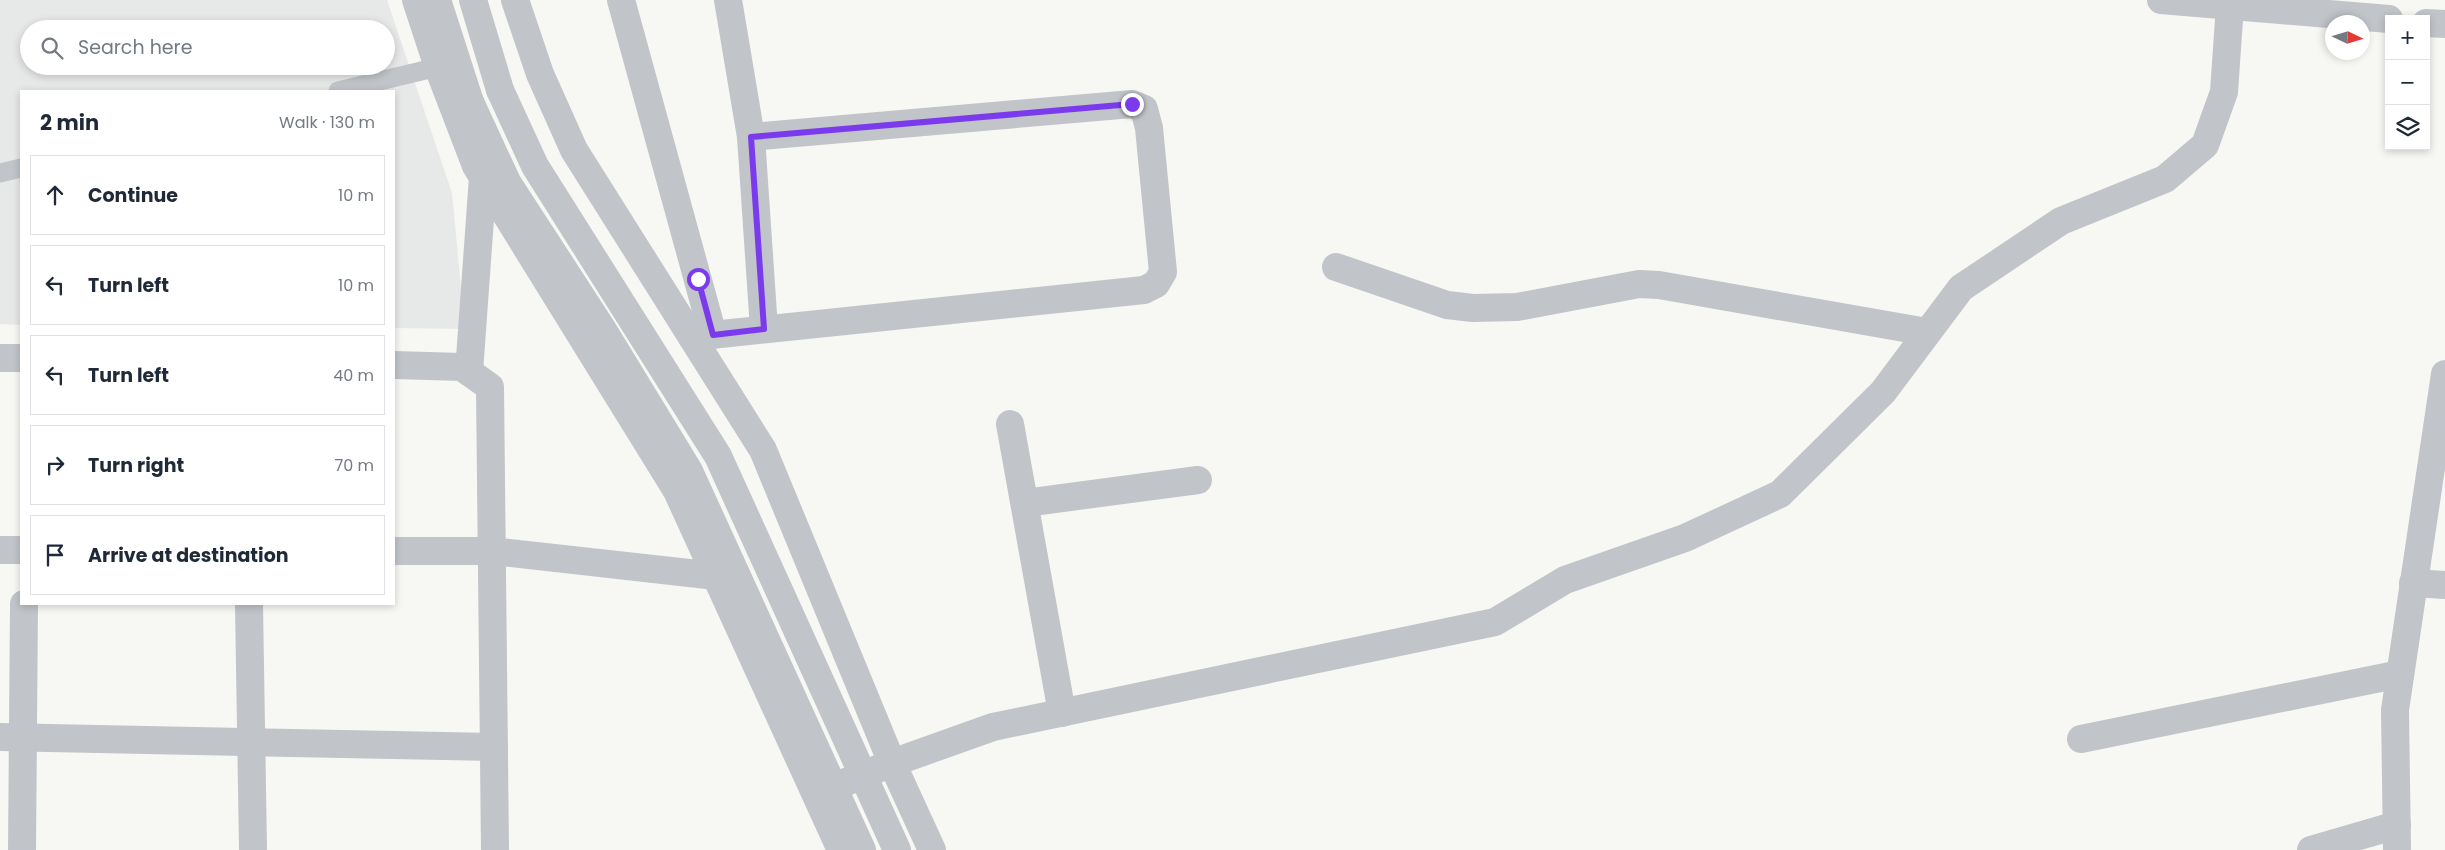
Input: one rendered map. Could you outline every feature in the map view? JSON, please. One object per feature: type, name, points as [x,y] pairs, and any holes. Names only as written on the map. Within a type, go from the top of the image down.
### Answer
[{"type":"street","points":[[416,0],[438,67],[476,166],[677,491],[841,850]]},
{"type":"street","points":[[438,0],[470,102],[507,182],[603,330],[690,471],[862,850]]},
{"type":"street","points":[[472,0],[500,90],[535,166],[718,456],[897,850]]},
{"type":"street","points":[[515,0],[540,74],[574,150],[702,336],[763,450],[892,763],[932,850]]},
{"type":"street","points":[[621,0],[702,336]]},
{"type":"street","points":[[728,0],[751,137],[764,329]]},
{"type":"street","points":[[2161,0],[2385,19]]},
{"type":"street","points":[[816,794],[892,763],[993,727],[1495,622],[1565,580],[1685,538],[1780,494],[1883,392],[1961,288],[2061,221],[2165,179],[2205,145],[2224,92],[2230,5]]},
{"type":"street","points":[[2430,23],[2445,24]]},
{"type":"street","points":[[702,336],[1144,290],[1156,284],[1163,272],[1149,128],[1144,110],[1132,104],[751,137]]},
{"type":"street","points":[[468,372],[483,177]]},
{"type":"street","points":[[1336,267],[1447,305],[1473,308],[1517,307],[1617,286],[1659,285],[1928,332]]},
{"type":"street","points":[[0,358],[20,358]]},
{"type":"street","points":[[395,365],[462,366],[490,387],[496,850]]},
{"type":"street","points":[[2311,850],[2397,838],[2396,710],[2413,583],[2440,441],[2445,374]]},
{"type":"street","points":[[1010,424],[1062,713]]},
{"type":"street","points":[[1025,503],[1198,480]]},
{"type":"street","points":[[0,550],[20,550]]},
{"type":"street","points":[[395,551],[492,551],[716,576]]},
{"type":"street","points":[[2413,583],[2445,585]]},
{"type":"street","points":[[22,850],[12,737],[24,605]]},
{"type":"street","points":[[249,605],[253,850]]},
{"type":"street","points":[[2081,739],[2400,674]]},
{"type":"street","points":[[12,737],[494,748]]},
{"type":"lane","points":[[342,90],[438,67]]},
{"type":"lane","points":[[0,173],[20,168]]},
{"type":"shaded area","points":[[0,0],[387,0],[394,20],[20,20],[20,75],[395,75],[395,24],[452,193],[465,329],[395,328],[395,90],[20,90],[20,325],[0,324]]},
{"type":"route","points":[[698,279],[713,335],[764,329],[751,137],[1132,104]]}]
